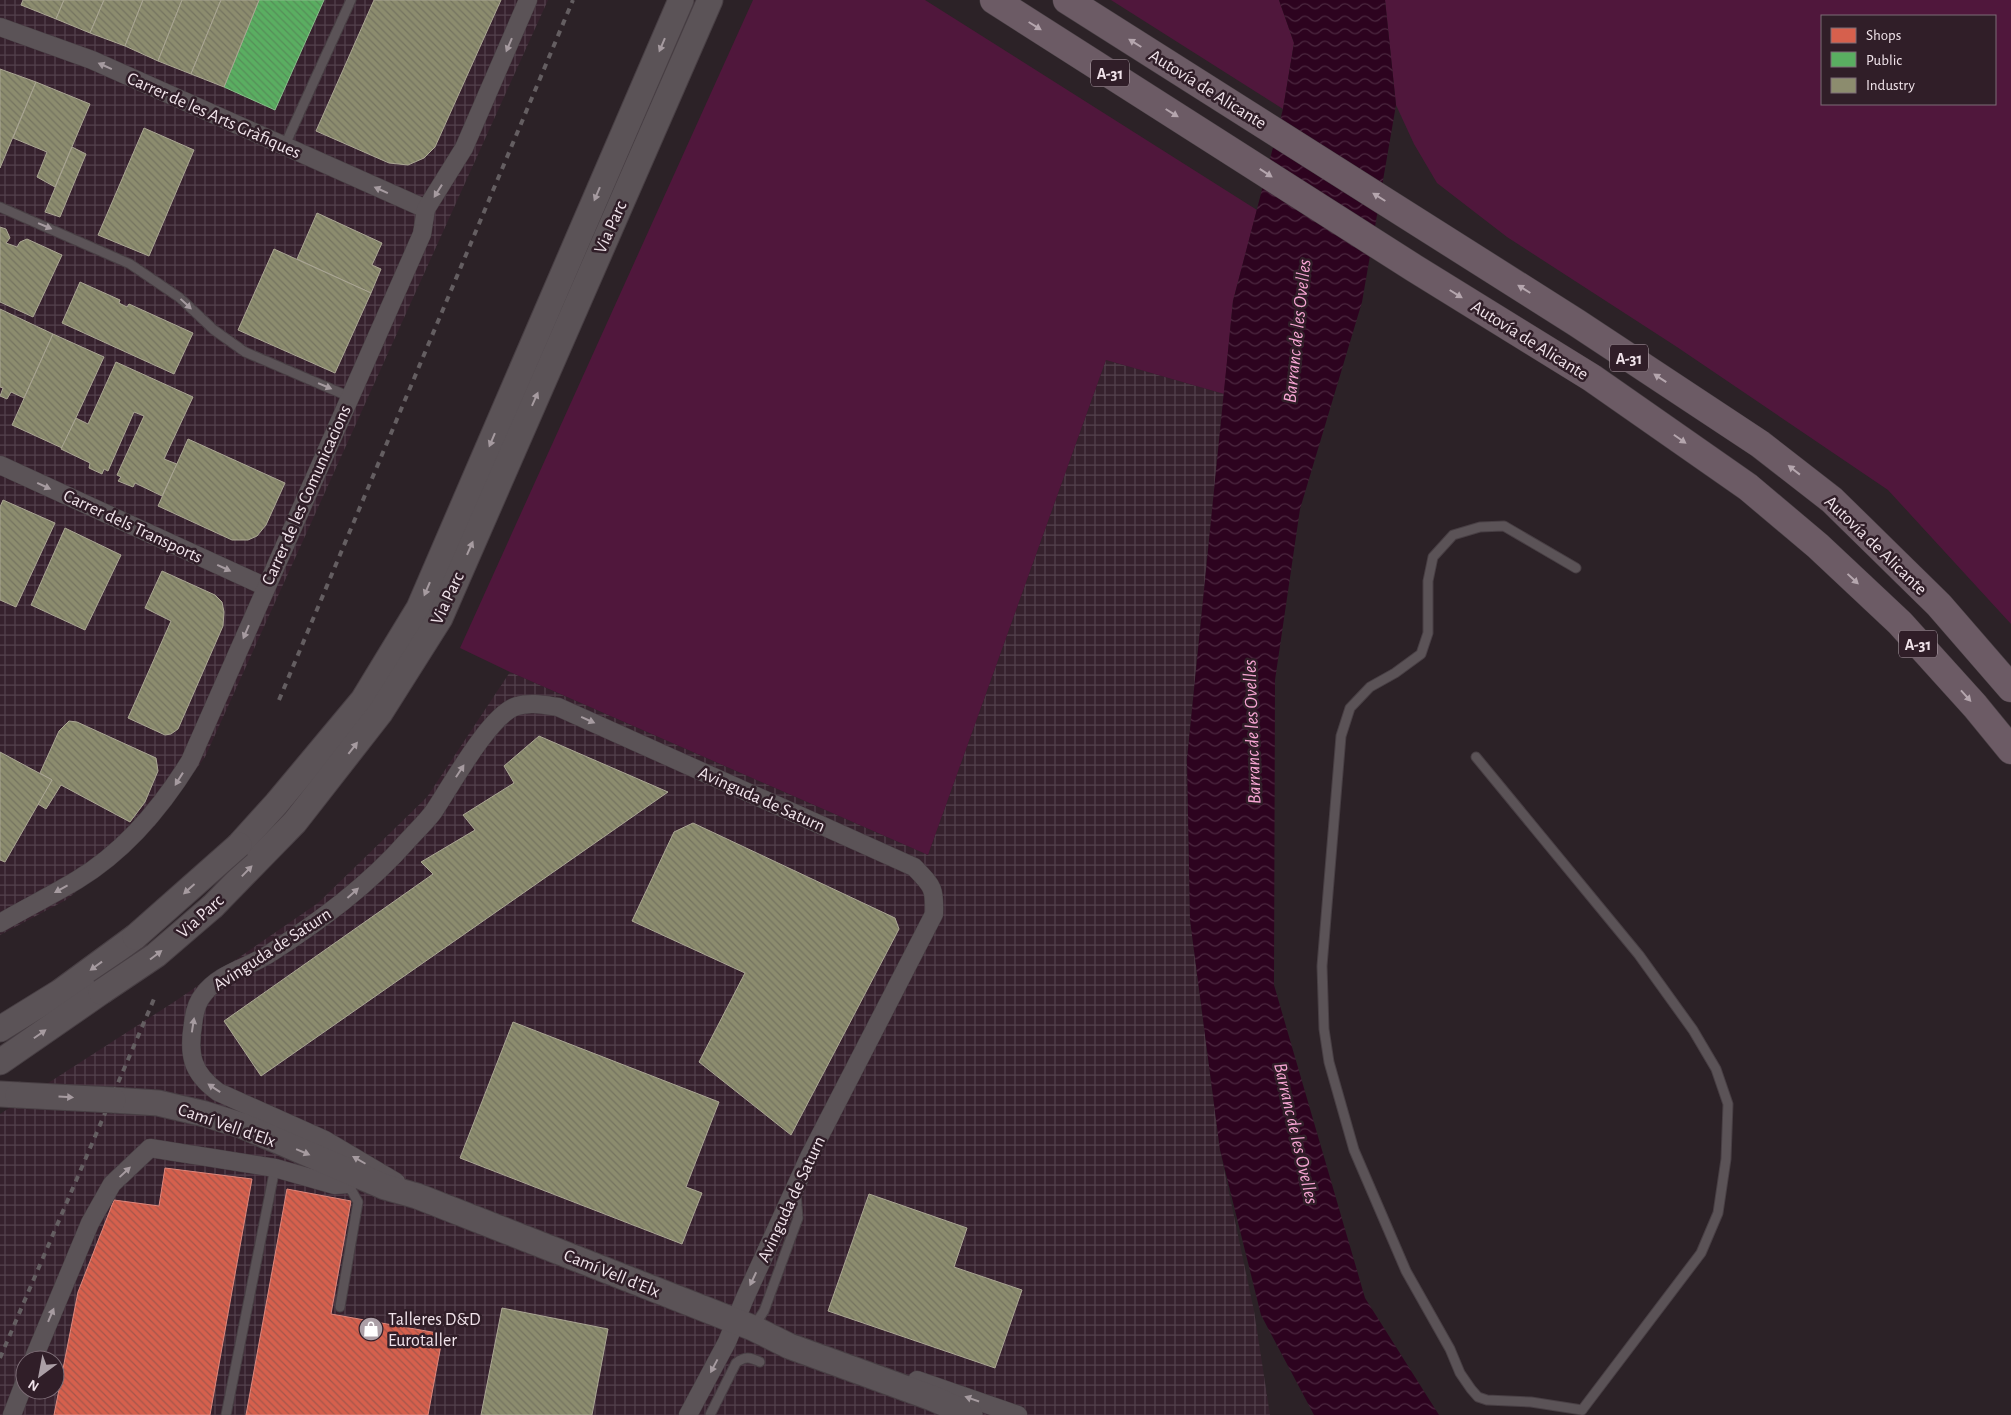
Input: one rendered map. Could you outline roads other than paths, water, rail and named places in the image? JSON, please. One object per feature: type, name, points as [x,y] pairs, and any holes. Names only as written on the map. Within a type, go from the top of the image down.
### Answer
[{"type":"highway","name":"Autovía de Alicante","points":[[994,0],[1414,268],[1592,378],[1748,487],[1818,546],[1900,623],[1975,706],[2011,750]]},
{"type":"highway","name":"Autovía de Alicante","points":[[1067,0],[1577,323],[1760,444],[1832,500],[1939,606],[2011,688]]},
{"type":"highway","points":[[1832,500],[1888,534],[1964,610],[2011,662]]},
{"type":"main road","name":"Via Parc","points":[[0,1029],[60,992],[135,937],[239,845],[364,700],[419,608],[681,0]]},
{"type":"main road","name":"Via Parc","points":[[0,1062],[156,955],[213,906],[301,814],[380,713],[440,618],[710,0]]},
{"type":"main road","name":"Camí Vell d'Elx","points":[[9,1095],[158,1103],[205,1114],[243,1126],[350,1179],[415,1195],[744,1325],[789,1346],[932,1398],[970,1415]]},
{"type":"street","name":"Carrer de les Comunicacions","points":[[0,923],[78,879],[110,857],[138,831],[171,793],[190,761],[422,234],[426,209],[464,148],[528,0]]},
{"type":"street","name":"Carrer de les Arts Gràfiques","points":[[0,27],[92,60],[283,147],[426,209]]},
{"type":"street","name":"Carrer dels Transports","points":[[0,465],[266,587]]},
{"type":"street","name":"Avinguda de Saturn","points":[[198,1072],[191,1055],[190,1044],[194,1018],[202,996],[218,980],[268,955],[339,906],[391,859],[432,813],[468,758],[501,716],[516,706],[532,703],[558,707],[914,867],[935,894],[934,914],[796,1187],[744,1325],[726,1342],[688,1415]]},
{"type":"street","name":"Camí Vell d'Elx","points":[[198,1072],[205,1083],[218,1092],[325,1140],[391,1178],[415,1195]]},
{"type":"street","points":[[37,1350],[90,1223],[112,1184],[150,1148],[275,1168],[335,1185],[350,1179]]},
{"type":"street","name":"Camí Vell d'Elx","points":[[744,1325],[812,1344],[1018,1415]]},
{"type":"street","points":[[12,1415],[18,1400]]},
{"type":"lane","points":[[283,147],[351,0]]},
{"type":"lane","points":[[0,207],[130,264],[180,298],[214,330],[239,348],[350,397]]},
{"type":"lane","points":[[1476,757],[1639,955],[1693,1030],[1716,1069],[1728,1104],[1726,1159],[1718,1213],[1701,1253],[1584,1412],[1531,1402],[1487,1400],[1478,1397],[1460,1373],[1450,1349],[1406,1271],[1354,1150],[1329,1062],[1324,1029],[1322,966],[1340,736],[1350,708],[1370,687],[1395,674],[1421,654],[1428,633],[1428,581],[1433,557],[1453,535],[1480,527],[1504,526],[1576,568]]},
{"type":"lane","points":[[226,1415],[275,1168]]},
{"type":"lane","points":[[340,1307],[358,1202],[350,1179]]},
{"type":"lane","points":[[710,1415],[736,1362],[742,1358],[750,1357],[760,1362]]},
{"type":"water","name":"Barranc de les Ovelles","points":[[1279,0],[1385,0],[1396,105],[1362,302],[1300,509],[1275,680],[1274,985],[1365,1298],[1439,1415],[1314,1415],[1261,1315],[1220,1150],[1190,920],[1187,759],[1233,301],[1283,109],[1294,43]]},
{"type":"railway","points":[[279,700],[573,0]]},
{"type":"railway","points":[[0,1358],[154,999]]},
{"type":"place","name":"Talleres D&D Eurotaller","points":[[371,1329]]}]
